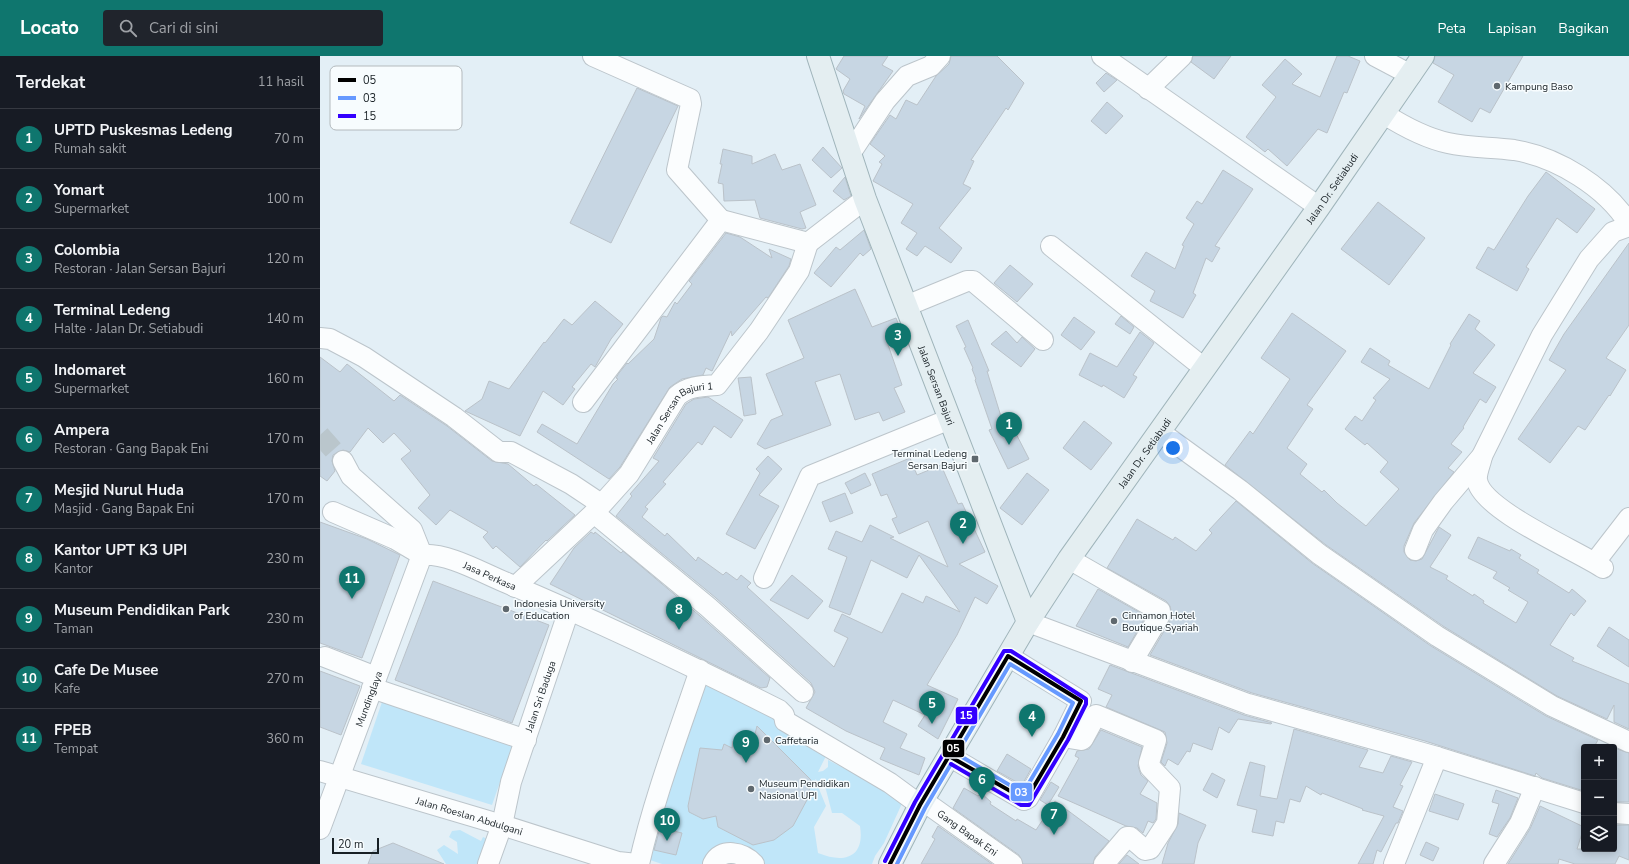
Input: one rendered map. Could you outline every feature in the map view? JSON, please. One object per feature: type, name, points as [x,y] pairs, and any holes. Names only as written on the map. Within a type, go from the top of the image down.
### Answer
[{"type":"main road","name":"Jalan Sersan Bajuri","points":[[818,56],[865,199],[1028,622]]},
{"type":"main road","name":"Jalan Dr. Setiabudi","points":[[890,864],[921,803],[1028,622],[1069,559],[1319,207],[1423,56]]},
{"type":"street","points":[[593,56],[690,99],[691,102],[678,170],[721,220],[808,243],[865,199]]},
{"type":"street","points":[[850,154],[885,101],[907,76],[931,66],[940,56]]},
{"type":"street","points":[[1102,56],[1319,207]]},
{"type":"street","points":[[1148,89],[1182,56]]},
{"type":"street","points":[[1375,56],[1411,75]]},
{"type":"street","points":[[1384,114],[1406,128],[1447,143],[1515,150],[1549,159],[1601,190],[1622,213],[1629,225],[1613,232],[1589,259],[1542,335],[1482,456],[1443,502],[1423,530],[1415,550]]},
{"type":"street","points":[[583,402],[721,220]]},
{"type":"street","name":"Jalan Sersan Bajuri 1","points":[[515,587],[598,508],[629,474],[677,396],[682,392],[695,387],[717,385],[759,331],[799,271],[808,243]]},
{"type":"street","points":[[1051,246],[1204,368]]},
{"type":"street","points":[[906,306],[967,281],[973,281],[1043,340]]},
{"type":"street","points":[[320,338],[330,339],[364,357],[454,417],[499,452],[511,452],[571,484],[803,692]]},
{"type":"street","points":[[764,578],[810,476],[950,419]]},
{"type":"street","points":[[1160,432],[1240,490],[1319,554],[1438,636],[1552,706],[1629,742]]},
{"type":"street","points":[[1482,456],[1477,480],[1483,491],[1498,506],[1551,540],[1599,565],[1629,518]]},
{"type":"street","points":[[343,461],[351,476],[412,530],[420,562]]},
{"type":"street","points":[[333,512],[395,539],[420,562]]},
{"type":"street","name":"Jasa Perkasa","points":[[420,562],[441,556],[569,610],[700,670]]},
{"type":"street","points":[[1069,559],[1160,611],[1160,615],[1132,662]]},
{"type":"street","name":"Mundinglaya","points":[[320,829],[324,809],[340,777],[374,682],[420,562]]},
{"type":"street","name":"Jalan Sri Baduga","points":[[502,825],[512,782],[569,610]]},
{"type":"street","points":[[1028,622],[1248,704],[1437,758],[1581,802]]},
{"type":"street","points":[[949,756],[1024,800],[1028,798],[1081,703],[1080,700],[1008,656]]},
{"type":"street","points":[[325,657],[374,682],[526,740]]},
{"type":"street","points":[[629,864],[675,747],[700,670]]},
{"type":"street","name":"Gang Bapak Eni","points":[[700,670],[779,710],[784,715],[785,721],[921,803],[1012,864]]},
{"type":"street","points":[[1063,736],[1081,740],[1084,739],[1096,715],[1156,740],[1149,763],[1150,767],[1170,788],[1167,823],[1150,849],[1145,850],[1127,837],[1104,864]]},
{"type":"street","points":[[1394,864],[1437,758]]},
{"type":"street","name":"Jalan Roeslan Abdulgani","points":[[320,771],[629,864]]},
{"type":"street","points":[[1494,864],[1520,822],[1535,787]]},
{"type":"street","points":[[1617,813],[1629,814]]},
{"type":"street","points":[[488,864],[502,825]]},
{"type":"street","points":[[713,864],[722,855],[731,852],[754,864]]},
{"type":"shaded area","points":[[700,673],[830,748],[818,772],[823,771],[828,767],[828,760],[904,799],[884,843],[875,856],[872,864],[662,864],[641,857]],"holes":[[[815,779],[825,786],[832,813],[842,813],[860,826],[861,837],[859,845],[856,851],[851,855],[837,858],[818,853],[814,827],[826,806]]]},
{"type":"shaded area","points":[[384,696],[514,742],[492,805],[361,764]]},
{"type":"shaded area","points":[[460,830],[481,841],[483,837],[492,841],[483,864],[446,864],[437,850],[444,845],[458,854],[457,842],[449,837],[452,831]]},
{"type":"building","points":[[844,56],[888,56],[882,65],[893,71],[859,119],[865,106],[844,94],[843,91],[850,79],[836,69]]},
{"type":"building","points":[[951,56],[997,56],[1024,83],[1008,110],[1006,108],[971,160],[974,161],[963,184],[971,188],[939,228],[962,248],[951,263],[925,246],[917,256],[906,249],[917,233],[901,223],[913,204],[873,181],[882,164],[879,162],[885,156],[870,144],[890,115],[896,119],[906,100],[917,105],[936,76],[949,64]]},
{"type":"building","points":[[1193,56],[1231,56],[1214,79],[1191,62]]},
{"type":"building","points":[[1337,56],[1348,56],[1360,61],[1347,93],[1344,92],[1327,133],[1318,129],[1287,166],[1268,149],[1265,152],[1246,137],[1276,97],[1262,85],[1285,59],[1302,74],[1292,84],[1320,97]]},
{"type":"building","points":[[1435,56],[1523,56],[1490,113],[1480,108],[1472,122],[1438,102],[1454,75],[1433,63]]},
{"type":"building","points":[[1106,73],[1117,80],[1104,92],[1096,83]]},
{"type":"building","points":[[637,88],[678,106],[611,243],[570,223]]},
{"type":"building","points":[[1107,102],[1123,116],[1106,134],[1091,121]]},
{"type":"building","points":[[823,147],[842,168],[831,178],[812,160]]},
{"type":"building","points":[[723,149],[752,156],[752,164],[775,154],[782,170],[800,164],[816,205],[800,212],[806,228],[802,229],[760,218],[755,200],[724,201],[723,184],[718,183]]},
{"type":"building","points":[[1223,170],[1253,189],[1215,246],[1220,248],[1212,262],[1206,258],[1193,293],[1196,295],[1183,318],[1150,301],[1155,291],[1131,276],[1146,252],[1175,269],[1184,246],[1182,245],[1194,224],[1186,218],[1197,201],[1202,204]]},
{"type":"building","points":[[1546,172],[1595,209],[1577,233],[1557,218],[1526,267],[1529,269],[1517,291],[1476,268],[1488,247],[1494,250],[1528,196]]},
{"type":"building","points":[[845,177],[851,196],[844,200],[833,191]]},
{"type":"building","points":[[1378,202],[1425,238],[1389,285],[1341,249]]},
{"type":"building","points":[[864,230],[871,249],[863,256],[860,253],[831,287],[814,273],[836,247],[840,250]]},
{"type":"building","points":[[726,233],[740,237],[772,258],[769,249],[791,259],[789,266],[768,298],[766,297],[732,336],[731,331],[712,371],[706,368],[703,375],[682,379],[670,387],[620,467],[609,479],[537,432],[542,424],[577,444],[613,384],[618,379],[616,378],[619,373],[627,363],[628,364],[654,339],[661,318],[663,316],[667,317],[675,302],[677,304],[692,284],[689,281]]},
{"type":"building","points":[[1629,243],[1629,325],[1606,358],[1626,370],[1610,396],[1609,395],[1585,430],[1578,426],[1550,463],[1518,439],[1566,370],[1549,360],[1564,334]]},
{"type":"building","points":[[1010,265],[1033,284],[1017,302],[994,283]]},
{"type":"building","points":[[855,289],[872,327],[896,318],[902,333],[886,339],[902,385],[894,388],[905,412],[883,421],[879,412],[855,420],[840,374],[815,382],[831,425],[765,449],[757,444],[771,420],[783,415],[766,374],[804,358],[788,320]]},
{"type":"building","points":[[595,301],[623,324],[611,339],[595,367],[591,364],[572,387],[575,389],[563,405],[543,391],[520,436],[465,411],[482,399],[489,381],[509,389],[544,342],[545,343],[564,319],[572,325]]},
{"type":"building","points":[[1292,313],[1346,351],[1307,405],[1313,409],[1287,448],[1307,464],[1300,474],[1322,492],[1324,490],[1337,503],[1366,526],[1399,489],[1380,472],[1388,462],[1367,443],[1365,445],[1345,429],[1355,416],[1362,421],[1376,400],[1373,398],[1390,379],[1361,362],[1370,348],[1390,361],[1388,365],[1429,389],[1451,345],[1450,344],[1469,314],[1480,321],[1475,329],[1495,345],[1473,373],[1496,387],[1486,403],[1480,399],[1463,427],[1464,428],[1451,444],[1462,452],[1448,468],[1454,472],[1414,523],[1404,546],[1404,552],[1410,560],[1416,561],[1422,559],[1439,527],[1451,535],[1430,567],[1448,576],[1446,579],[1473,596],[1474,594],[1484,601],[1483,603],[1516,623],[1528,602],[1508,590],[1510,588],[1493,578],[1497,572],[1468,558],[1478,537],[1510,551],[1511,549],[1521,555],[1519,558],[1539,570],[1537,573],[1569,593],[1572,589],[1586,601],[1574,616],[1571,613],[1550,645],[1574,658],[1572,661],[1629,684],[1629,729],[1614,722],[1614,705],[1607,719],[1557,696],[1443,626],[1326,545],[1225,465],[1250,431],[1253,434],[1290,379],[1261,358]]},
{"type":"building","points":[[1121,316],[1134,327],[1130,334],[1115,324]]},
{"type":"building","points":[[1074,317],[1095,332],[1081,350],[1061,335]]},
{"type":"building","points":[[968,320],[989,371],[987,371],[1003,423],[1009,420],[1029,459],[1008,469],[989,430],[992,429],[975,380],[973,368],[964,348],[966,347],[956,326]]},
{"type":"building","points":[[1006,331],[1017,343],[1022,337],[1035,349],[1021,367],[991,344]]},
{"type":"building","points":[[1140,332],[1154,343],[1133,375],[1137,377],[1124,398],[1103,385],[1102,387],[1079,375],[1090,353],[1117,367]]},
{"type":"building","points":[[320,357],[340,372],[347,364],[394,401],[400,395],[447,426],[492,461],[508,464],[534,486],[536,484],[575,515],[547,541],[546,540],[520,567],[496,546],[493,549],[483,537],[488,532],[450,510],[436,525],[418,508],[430,495],[401,459],[411,451],[394,433],[383,443],[368,428],[350,452],[343,450],[333,455],[332,461],[335,471],[327,481],[320,476]]},
{"type":"building","points":[[751,377],[756,414],[744,416],[738,378]]},
{"type":"building","points":[[708,397],[743,420],[731,438],[714,426],[702,445],[698,442],[663,482],[666,484],[645,507],[648,509],[642,517],[665,536],[667,533],[696,561],[698,557],[723,575],[726,572],[737,580],[741,575],[751,583],[747,587],[834,667],[848,638],[834,631],[842,614],[882,633],[902,593],[923,603],[926,596],[960,612],[919,555],[907,578],[871,560],[850,615],[829,607],[847,557],[828,549],[836,531],[862,542],[870,525],[894,537],[890,538],[948,567],[928,521],[899,534],[892,519],[897,517],[887,494],[881,496],[872,474],[910,458],[917,475],[941,465],[958,504],[962,503],[985,552],[959,564],[998,586],[987,604],[975,597],[957,635],[927,685],[958,699],[938,739],[918,726],[925,715],[893,700],[883,722],[907,734],[900,748],[925,758],[919,775],[880,759],[885,748],[846,731],[806,708],[815,692],[811,683],[716,598],[616,516],[632,496],[630,494],[659,461],[653,458],[686,404],[694,399]]},
{"type":"building","points":[[1084,421],[1112,443],[1091,470],[1063,448]]},
{"type":"building","points":[[768,456],[782,469],[759,495],[779,506],[755,549],[726,534],[760,473],[756,469]]},
{"type":"building","points":[[865,473],[871,485],[851,494],[845,483]]},
{"type":"building","points":[[1027,473],[1049,490],[1022,525],[1000,508]]},
{"type":"building","points":[[845,493],[853,513],[830,522],[822,502]]},
{"type":"building","points":[[1236,501],[1312,563],[1431,646],[1546,716],[1598,740],[1596,744],[1581,744],[1581,790],[1542,778],[1536,773],[1535,776],[1425,741],[1252,693],[1150,655],[1170,621],[1172,615],[1170,606],[1166,601],[1107,568],[1137,519],[1173,540],[1175,537],[1196,551],[1212,533],[1209,530]]},
{"type":"building","points":[[320,522],[367,539],[400,555],[362,658],[320,643]]},
{"type":"building","points":[[591,532],[594,534],[595,532],[621,553],[623,551],[700,616],[770,678],[767,687],[761,688],[550,584],[574,548]]},
{"type":"building","points":[[792,575],[823,601],[808,619],[770,600]]},
{"type":"building","points":[[433,581],[549,625],[512,723],[395,680]]},
{"type":"building","name":"Cinnamon Hotel Boutique Syariah","points":[[1098,589],[1146,616],[1128,647],[1076,626]]},
{"type":"building","points":[[1609,627],[1629,640],[1629,667],[1597,646]]},
{"type":"building","points":[[1110,665],[1244,715],[1272,723],[1238,719],[1229,733],[1219,727],[1212,750],[1193,743],[1190,752],[1187,751],[1178,765],[1168,759],[1165,766],[1161,762],[1167,743],[1165,732],[1106,707],[1112,695],[1098,689]]},
{"type":"building","points":[[320,671],[360,686],[341,735],[320,727]]},
{"type":"building","name":"Museum Pendidikan Nasional UPI","points":[[757,726],[811,780],[808,798],[793,826],[774,840],[753,845],[718,827],[716,816],[703,819],[689,812],[688,806],[700,748],[722,750],[724,744],[732,748],[733,741],[752,746]]},
{"type":"building","points":[[1294,729],[1368,750],[1359,767],[1383,773],[1391,756],[1412,762],[1400,785],[1403,786],[1393,807],[1403,811],[1398,823],[1396,823],[1381,852],[1377,850],[1373,864],[1358,864],[1384,816],[1362,810],[1363,809],[1322,793],[1321,795],[1306,786],[1300,802],[1290,799],[1284,823],[1276,821],[1273,836],[1252,832],[1257,810],[1237,805],[1250,762],[1265,766],[1260,796],[1277,799]]},
{"type":"building","points":[[1101,730],[1142,747],[1138,766],[1141,775],[1148,781],[1140,794],[1157,803],[1156,819],[1153,823],[1148,821],[1143,833],[1137,828],[1126,826],[1058,796],[1079,758],[1075,756],[1077,751],[1089,749]]},
{"type":"building","points":[[1617,749],[1629,753],[1629,802],[1617,802]]},
{"type":"building","points":[[1007,754],[1031,769],[1022,785],[997,771]]},
{"type":"building","points":[[1212,773],[1225,780],[1217,798],[1203,790]]},
{"type":"building","points":[[1051,782],[1059,787],[1048,805],[1040,800]]},
{"type":"building","points":[[964,788],[978,796],[981,793],[991,802],[990,804],[1016,821],[1017,819],[1036,830],[1055,801],[1109,841],[1095,857],[1093,864],[1023,864],[1019,855],[953,808]]},
{"type":"building","points":[[1496,790],[1518,798],[1510,818],[1497,837],[1489,834],[1499,804],[1492,802]]},
{"type":"building","points":[[1435,794],[1464,804],[1458,820],[1429,811]]},
{"type":"building","points":[[1540,806],[1581,826],[1581,836],[1577,849],[1581,849],[1581,852],[1617,852],[1617,825],[1629,825],[1629,860],[1619,856],[1615,864],[1575,864],[1559,859],[1558,864],[1508,864],[1530,829]]},
{"type":"building","points":[[1179,813],[1206,825],[1198,843],[1194,864],[1162,864],[1168,843],[1178,824]]},
{"type":"building","points":[[938,826],[992,864],[921,864],[935,839],[932,837]]},
{"type":"building","points":[[660,828],[682,833],[676,855],[654,850]]},
{"type":"building","points":[[1426,842],[1439,848],[1433,861],[1420,855]]},
{"type":"building","points":[[393,843],[444,864],[368,864],[373,851]]},
{"type":"building","points":[[1127,855],[1139,864],[1119,864]]},
{"type":"tunnel","points":[[320,435],[343,461]]},
{"type":"transit line","name":"15","points":[[885,861],[915,802],[1004,651],[1011,651],[1086,699],[1086,704],[1068,740],[1029,805],[1021,805],[951,764]]},
{"type":"transit line","name":"05","points":[[890,864],[920,805],[1008,656],[1081,701],[1063,737],[1026,800],[949,756]]},
{"type":"transit line","name":"03","points":[[1010,664],[1073,703],[1058,734],[1023,793],[957,754],[1010,664]]},
{"type":"transit line","name":"03","points":[[897,864],[925,808],[951,764]]},
{"type":"place","name":"Kampung Baso","points":[[1497,86]]},
{"type":"place","name":"Colombia","points":[[898,356]]},
{"type":"place","name":"UPTD Puskesmas Ledeng","points":[[1009,445]]},
{"type":"place","name":"Terminal Ledeng Sersan Bajuri","points":[[975,459]]},
{"type":"place","name":"Yomart","points":[[963,544]]},
{"type":"place","name":"FPEB","points":[[352,599]]},
{"type":"place","name":"Indonesia University of Education","points":[[506,609]]},
{"type":"place","name":"Cinnamon Hotel Boutique Syariah","points":[[1114,621]]},
{"type":"place","name":"Kantor UPT K3 UPI","points":[[679,630]]},
{"type":"place","name":"Indomaret","points":[[932,724]]},
{"type":"place","name":"Terminal Ledeng","points":[[1032,737]]},
{"type":"place","name":"Caffetaria","points":[[767,740]]},
{"type":"place","name":"Museum Pendidikan Park","points":[[746,763]]},
{"type":"place","name":"Museum Pendidikan Nasional UPI","points":[[751,789]]},
{"type":"place","name":"Ampera","points":[[982,800]]},
{"type":"place","name":"Mesjid Nurul Huda","points":[[1054,835]]},
{"type":"place","name":"Cafe De Musee","points":[[667,841]]}]
